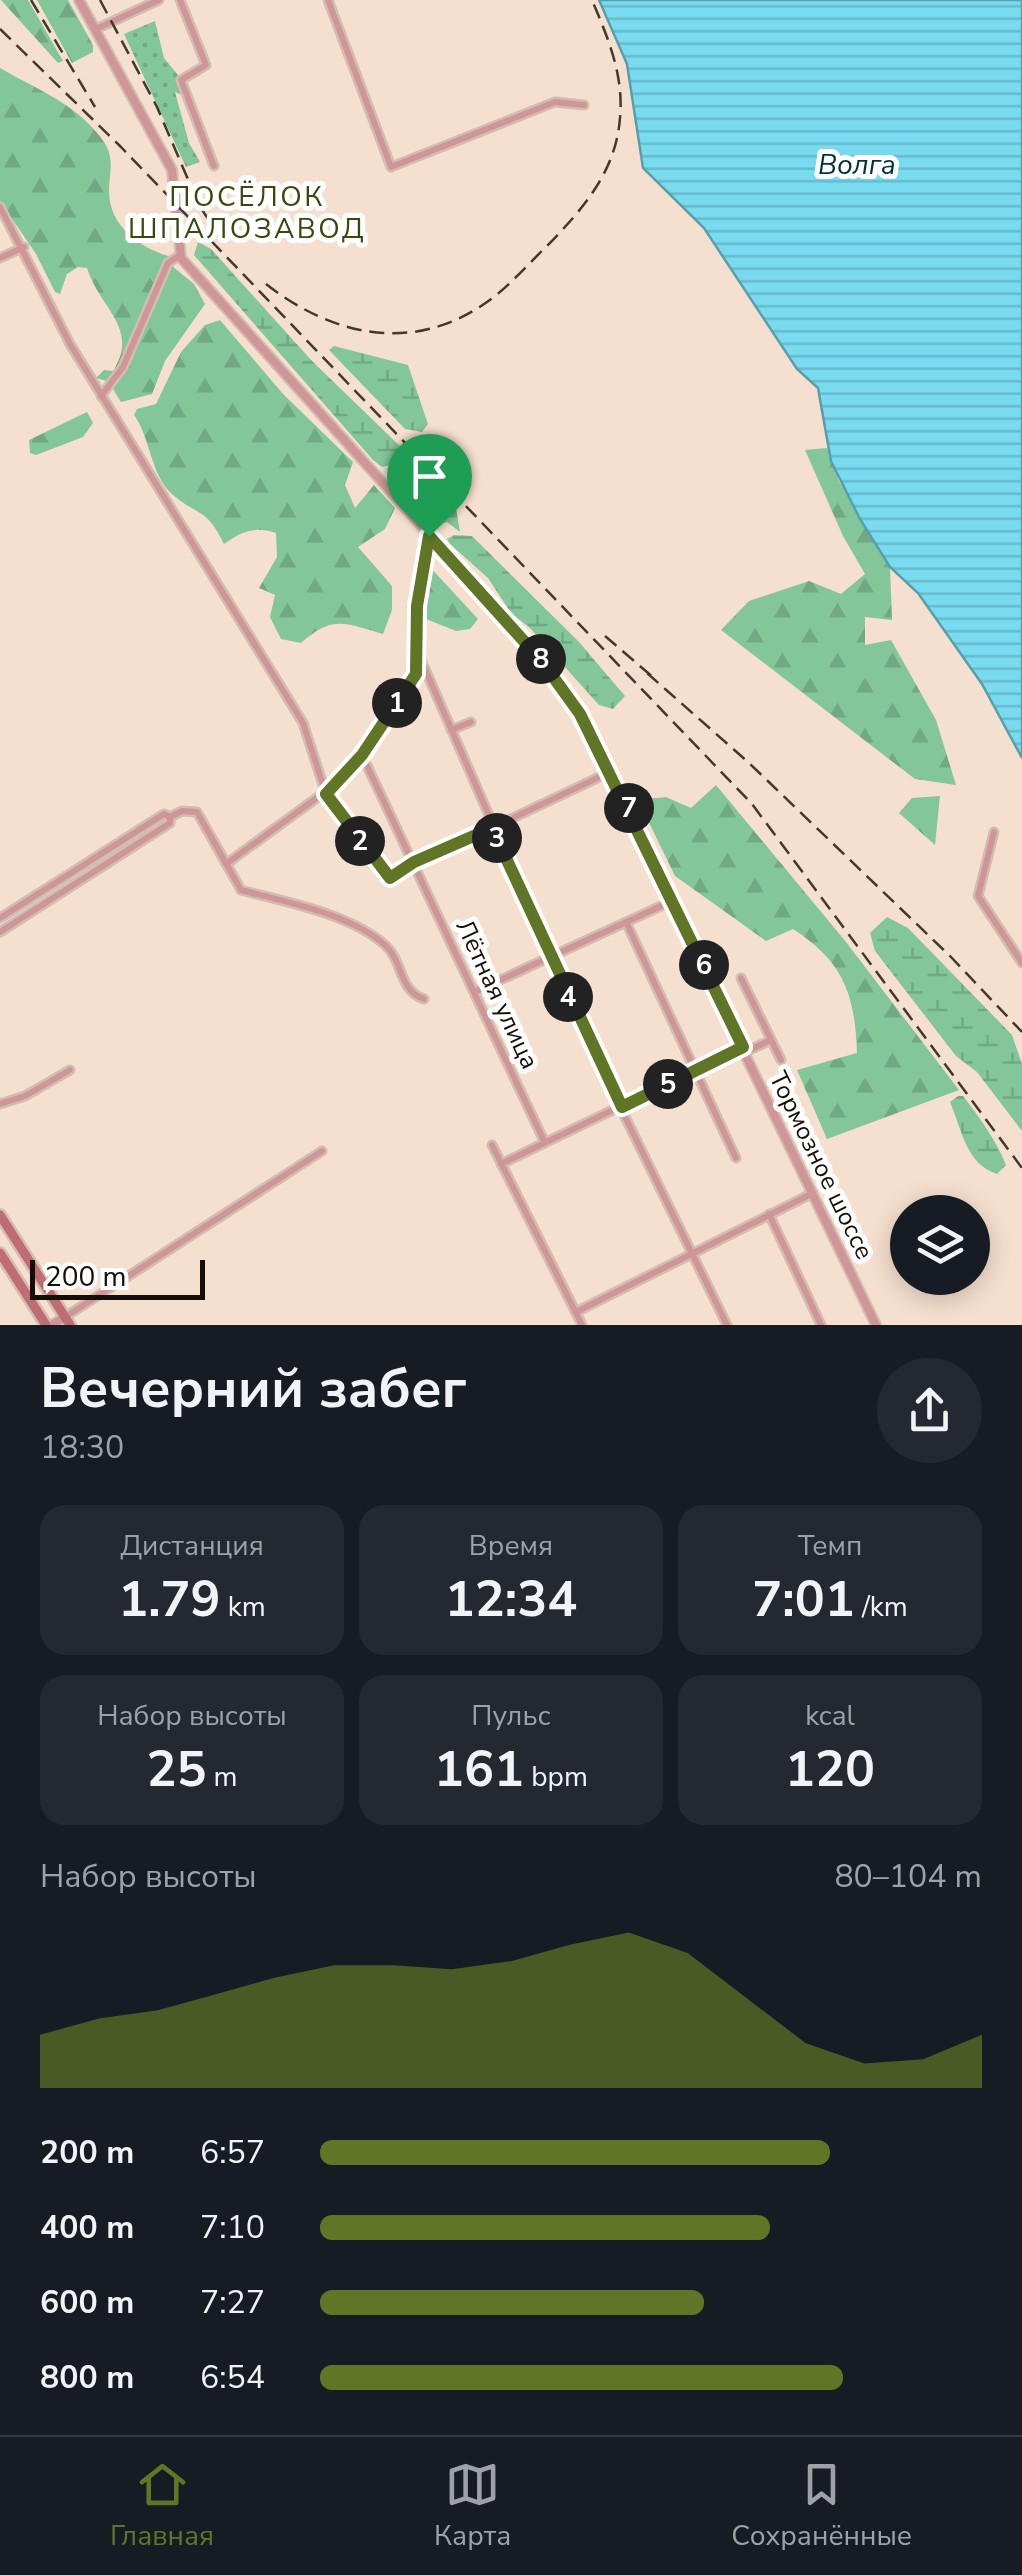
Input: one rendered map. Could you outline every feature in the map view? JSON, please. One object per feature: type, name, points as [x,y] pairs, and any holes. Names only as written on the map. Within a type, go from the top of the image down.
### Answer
[{"type":"main road","points":[[0,1215],[68,1321]]},
{"type":"main road","points":[[0,1253],[49,1325]]},
{"type":"street","points":[[79,0],[172,170],[180,255],[168,263],[123,367],[101,396]]},
{"type":"street","points":[[96,29],[159,0]]},
{"type":"street","points":[[180,0],[206,65],[181,80],[214,166]]},
{"type":"street","points":[[328,0],[392,167],[555,102],[584,105]]},
{"type":"street","points":[[0,207],[24,247],[70,344],[303,722],[326,794],[388,877],[612,772]]},
{"type":"street","points":[[0,258],[24,247]]},
{"type":"street","name":"Тормозное шоссе","points":[[180,255],[554,676],[612,772],[876,1325]]},
{"type":"street","points":[[226,864],[326,794],[362,755],[413,681],[418,653],[417,606],[429,536]]},
{"type":"street","points":[[418,653],[551,957],[727,1325]]},
{"type":"street","points":[[451,730],[471,722]]},
{"type":"street","name":"Лётная улица","points":[[362,755],[545,1143]]},
{"type":"street","points":[[170,817],[182,811],[198,812],[241,890],[318,910],[384,944],[409,992],[424,998]]},
{"type":"street","points":[[0,918],[164,814],[170,817]]},
{"type":"street","points":[[0,932],[170,823],[170,817]]},
{"type":"street","points":[[994,832],[978,896],[1022,963]]},
{"type":"street","points":[[474,992],[672,901]]},
{"type":"street","points":[[626,922],[736,1158]]},
{"type":"street","points":[[741,978],[780,1060]]},
{"type":"street","points":[[501,1164],[696,1070],[771,1040]]},
{"type":"street","points":[[0,1104],[25,1096],[70,1070]]},
{"type":"street","points":[[492,1146],[582,1325]]},
{"type":"street","points":[[49,1325],[68,1321],[322,1151]]},
{"type":"street","points":[[576,1312],[813,1193]]},
{"type":"street","points":[[769,1214],[821,1325]]},
{"type":"green space","points":[[1,0],[28,0],[63,61],[58,63]]},
{"type":"green space","points":[[37,0],[68,0],[93,45],[93,52],[72,63]]},
{"type":"green space","points":[[155,21],[164,58],[178,75],[185,96],[175,92],[189,143],[200,162],[186,167],[124,34]]},
{"type":"green space","points":[[0,68],[55,98],[102,139],[109,152],[109,191],[114,215],[137,241],[168,256],[127,354],[107,381],[96,378],[104,370],[113,371],[120,356],[120,330],[87,268],[78,267],[67,274],[60,294],[55,292],[36,254],[0,201]]},
{"type":"green space","points":[[198,242],[211,249],[312,361],[406,452],[395,464],[382,467],[373,460],[194,255]]},
{"type":"green space","points":[[172,266],[194,284],[205,304],[165,361],[152,394],[121,402],[113,389],[127,369]]},
{"type":"green space","points":[[220,320],[283,394],[353,462],[345,485],[355,508],[374,485],[395,508],[385,529],[358,547],[392,586],[392,610],[383,634],[339,624],[322,628],[301,643],[281,639],[270,617],[275,595],[259,588],[277,557],[276,533],[248,531],[224,544],[207,518],[165,487],[134,415],[137,409],[156,404],[181,352],[205,325]]},
{"type":"green space","points":[[334,346],[408,365],[428,424],[422,432],[405,429],[329,350]]},
{"type":"green space","points":[[87,412],[93,423],[83,437],[36,455],[30,453],[29,440]]},
{"type":"green space","points":[[827,448],[839,481],[890,567],[892,620],[865,617],[865,645],[891,640],[936,720],[956,785],[915,779],[721,630],[749,601],[809,581],[841,594],[865,574],[843,536],[805,450]]},
{"type":"green space","points":[[412,463],[456,508],[460,532],[447,522],[432,526],[437,510],[422,496],[413,494],[403,474]]},
{"type":"green space","points":[[454,535],[472,536],[579,642],[625,696],[613,709],[599,705],[530,628],[511,613],[488,578],[450,544],[447,539]]},
{"type":"green space","points":[[429,566],[478,619],[470,629],[456,631],[426,619]]},
{"type":"green space","points":[[716,785],[846,942],[959,1090],[827,1139],[797,1070],[857,1053],[849,997],[835,967],[793,929],[766,941],[675,876],[638,800],[666,797],[691,808]]},
{"type":"green space","points":[[940,796],[935,845],[899,813],[912,798]]},
{"type":"green space","points":[[887,917],[908,928],[1012,1035],[1022,1064],[1022,1131],[977,1072],[956,1056],[875,951],[870,933]]},
{"type":"green space","points":[[963,1096],[1002,1156],[1006,1165],[997,1174],[978,1162],[966,1145],[950,1102]]},
{"type":"water","name":"Волга","points":[[599,0],[1022,0],[1022,758],[982,684],[918,593],[890,567],[860,519],[831,461],[818,388],[797,369],[704,228],[643,168],[627,64]]},
{"type":"railway","points":[[31,0],[95,107]]},
{"type":"railway","points":[[100,0],[157,107],[199,205],[219,236]]},
{"type":"railway","points":[[266,284],[291,302],[344,326],[400,333],[456,320],[501,291],[572,219],[595,189],[612,156],[620,118],[620,87],[609,43],[592,0]]},
{"type":"railway","points":[[0,29],[121,147],[752,804],[1022,1168]]},
{"type":"railway","points":[[605,636],[655,679]]},
{"type":"railway","points":[[647,673],[748,762],[950,956],[1022,1032]]},
{"type":"district","name":"ПОСЁЛОК ШПАЛОЗАВОД","points":[[247,212]]},
{"type":"route","points":[[429,536],[541,660],[580,714],[612,772],[743,1047],[622,1107],[585,1036],[492,828],[414,862],[390,878],[326,794],[362,755],[416,674],[417,606],[429,536]]}]
